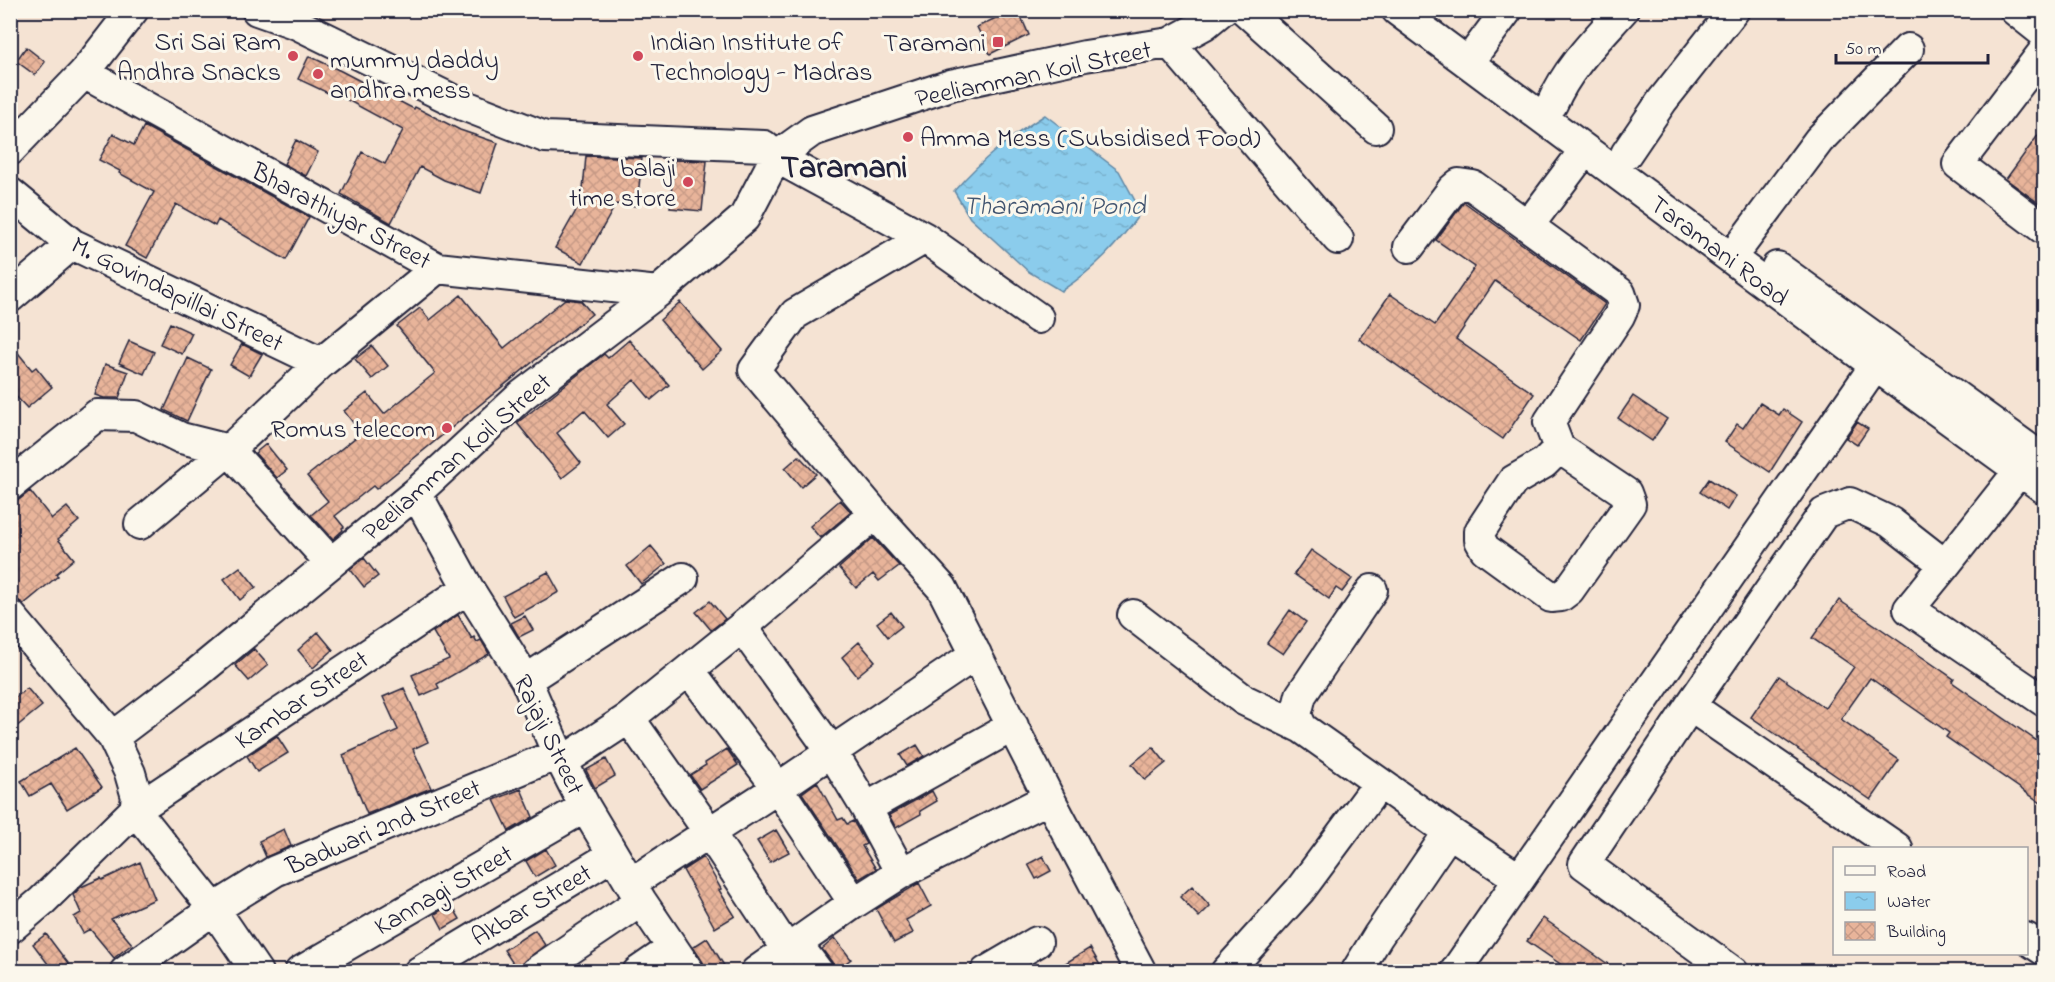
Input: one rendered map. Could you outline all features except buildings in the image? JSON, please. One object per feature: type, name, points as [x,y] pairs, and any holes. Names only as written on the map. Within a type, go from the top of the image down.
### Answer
[{"type":"street","points":[[17,133],[84,73],[133,10]]},
{"type":"street","points":[[257,10],[297,24],[463,105],[545,137],[764,146],[776,157],[925,238],[1038,318]]},
{"type":"street","name":"Peeliamman Koil Street","points":[[113,737],[196,674],[332,563],[416,493],[521,396],[658,292],[744,218],[776,157],[812,131],[951,85],[1085,56],[1170,43],[1205,24],[1222,10]]},
{"type":"street","points":[[1245,10],[1376,128]]},
{"type":"street","name":"Taramani Road","points":[[1397,10],[1586,150],[1882,356],[2032,465],[2044,488]]},
{"type":"street","points":[[1478,49],[1507,10]]},
{"type":"street","points":[[1552,104],[1561,84],[1579,58],[1623,10]]},
{"type":"street","points":[[1626,154],[1662,101],[1734,10]]},
{"type":"street","points":[[2015,10],[2044,33]]},
{"type":"street","name":"Taramani Road","points":[[1432,11],[1478,49],[1552,104],[1626,154],[1742,243],[1882,356]]},
{"type":"street","points":[[1170,43],[1338,239]]},
{"type":"street","points":[[1742,243],[1819,140],[1908,49]]},
{"type":"street","points":[[2044,51],[1958,164],[2044,229]]},
{"type":"street","name":"Bharathiyar Street","points":[[84,73],[437,268],[658,292]]},
{"type":"street","points":[[1528,226],[1586,150]]},
{"type":"street","points":[[1409,247],[1452,190],[1459,184],[1473,186],[1620,293],[1624,304],[1619,316],[1549,422],[1559,448],[1626,493],[1630,504],[1569,590],[1561,596],[1551,597],[1485,549],[1480,540],[1480,531],[1513,481],[1544,463],[1559,448]]},
{"type":"street","name":"M. Govindapillai Street","points":[[10,193],[72,244],[321,363]]},
{"type":"street","points":[[925,238],[795,314],[754,370],[875,514],[942,588],[1049,798],[1129,967]]},
{"type":"street","points":[[10,297],[72,244]]},
{"type":"street","points":[[140,524],[229,450],[321,363],[437,268]]},
{"type":"street","points":[[1455,972],[1882,356]]},
{"type":"street","points":[[10,484],[97,416],[136,416],[181,438],[229,450],[332,563]]},
{"type":"street","points":[[2032,465],[1910,609],[2044,701]]},
{"type":"street","name":"Rajaji Street","points":[[416,493],[468,588],[526,680],[560,758],[585,807],[636,892],[681,960]]},
{"type":"street","points":[[1733,972],[1584,864],[1824,513],[1850,503],[1890,522],[1946,566]]},
{"type":"street","name":"Badwari 2nd Street","points":[[125,972],[214,909],[275,871],[560,758],[629,718],[742,627],[875,514]]},
{"type":"street","points":[[526,680],[683,578]]},
{"type":"street","name":"Kambar Street","points":[[10,928],[42,901],[135,810],[468,588]]},
{"type":"street","points":[[1302,728],[1296,715],[1301,695],[1372,590]]},
{"type":"street","points":[[10,615],[113,737],[130,773],[137,797],[135,810],[214,909],[250,969]]},
{"type":"street","points":[[1133,615],[1244,700],[1302,728],[1518,878]]},
{"type":"street","points":[[742,627],[832,752],[901,873]]},
{"type":"street","points":[[536,972],[709,832],[976,654]]},
{"type":"street","points":[[689,670],[778,788],[854,903]]},
{"type":"street","points":[[1690,706],[1894,847]]},
{"type":"street","points":[[629,718],[791,947],[818,972]]},
{"type":"street","points":[[866,808],[1013,726]]},
{"type":"street","points":[[1226,972],[1300,890],[1369,797]]},
{"type":"street","points":[[756,972],[901,873],[1049,798]]},
{"type":"street","name":"Kannagi Street","points":[[300,972],[585,807]]},
{"type":"street","points":[[1356,972],[1377,936],[1449,832]]},
{"type":"street","name":"Akbar Street","points":[[419,972],[613,855]]},
{"type":"street","points":[[2028,939],[2044,950]]},
{"type":"street","points":[[986,972],[1037,942]]},
{"type":"street","points":[[638,972],[681,960]]},
{"type":"water","name":"Tharamani Pond","points":[[1045,115],[1119,171],[1141,212],[1105,255],[1085,274],[1061,291],[1029,272],[970,218],[954,191],[997,149]]},
{"type":"place","name":"Taramani","points":[[998,42]]},
{"type":"place","name":"Sri Sai Ram Andhra Snacks","points":[[293,56]]},
{"type":"place","name":"Indian Institute of Technology - Madras","points":[[638,56]]},
{"type":"place","name":"mummy daddy andhra mess","points":[[318,74]]},
{"type":"place","name":"Amma Mess (Subsidised Food)","points":[[908,137]]},
{"type":"place","name":"balaji time store","points":[[688,182]]},
{"type":"place","name":"Romus telecom","points":[[447,428]]},
{"type":"district","name":"Taramani","points":[[844,166]]}]
